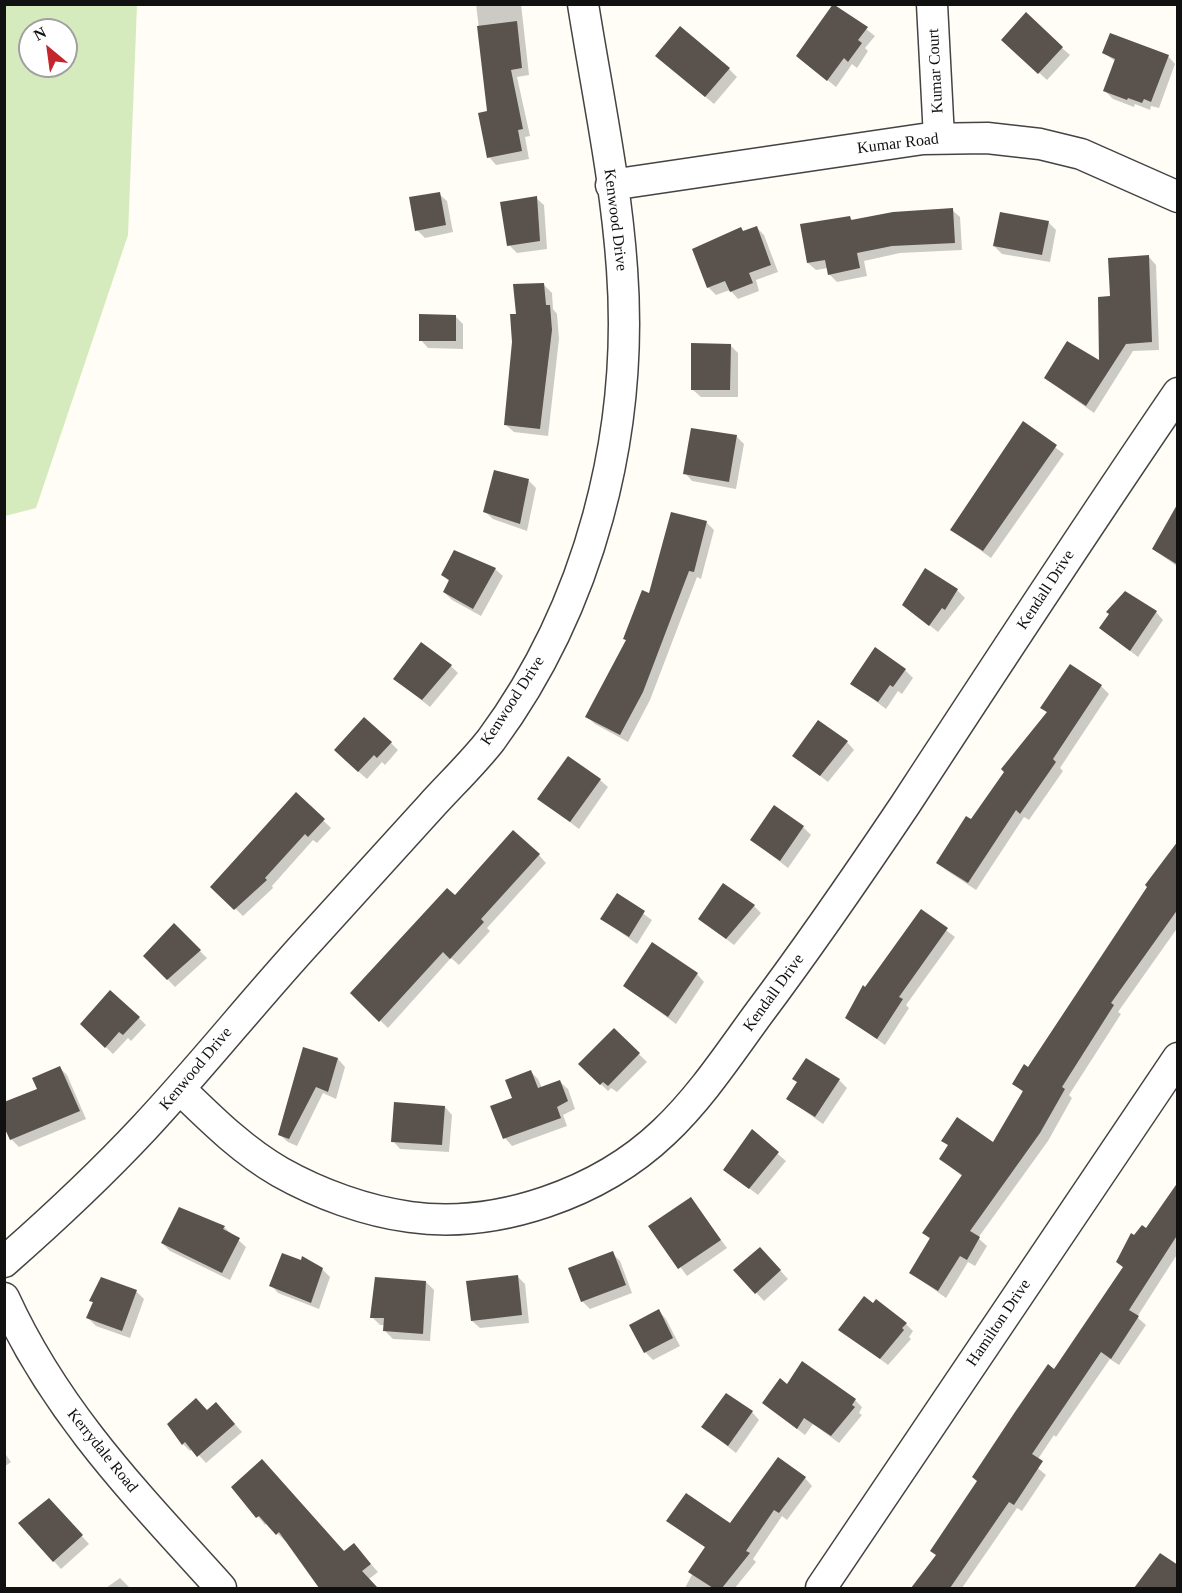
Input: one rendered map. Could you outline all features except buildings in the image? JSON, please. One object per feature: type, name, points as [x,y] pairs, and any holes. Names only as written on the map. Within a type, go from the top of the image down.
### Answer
[{"type":"street","name":"Kenwood Drive","points":[[4,1262],[61,1212],[180,1089],[246,1009],[490,741],[528,684],[559,623],[585,559],[605,494],[617,426],[624,355],[622,280],[611,185],[583,4]]},
{"type":"street","name":"Kumar Court","points":[[933,4],[939,138]]},
{"type":"street","name":"Kumar Road","points":[[611,185],[939,138],[987,138],[1040,144],[1071,152],[1155,185],[1178,197]]},
{"type":"street","name":"Kendall Drive","points":[[180,1089],[237,1144],[281,1172],[357,1205],[408,1217],[475,1217],[522,1209],[576,1190],[625,1162],[663,1133],[702,1092],[836,908],[1178,393]]},
{"type":"street","name":"Hamilton Drive","points":[[821,1588],[1178,1058]]},
{"type":"street","name":"Kerrydale Road","points":[[4,1298],[21,1335],[58,1397],[102,1455],[221,1588]]},
{"type":"green space","points":[[5,4],[137,5],[128,235],[36,508],[5,516]]}]
